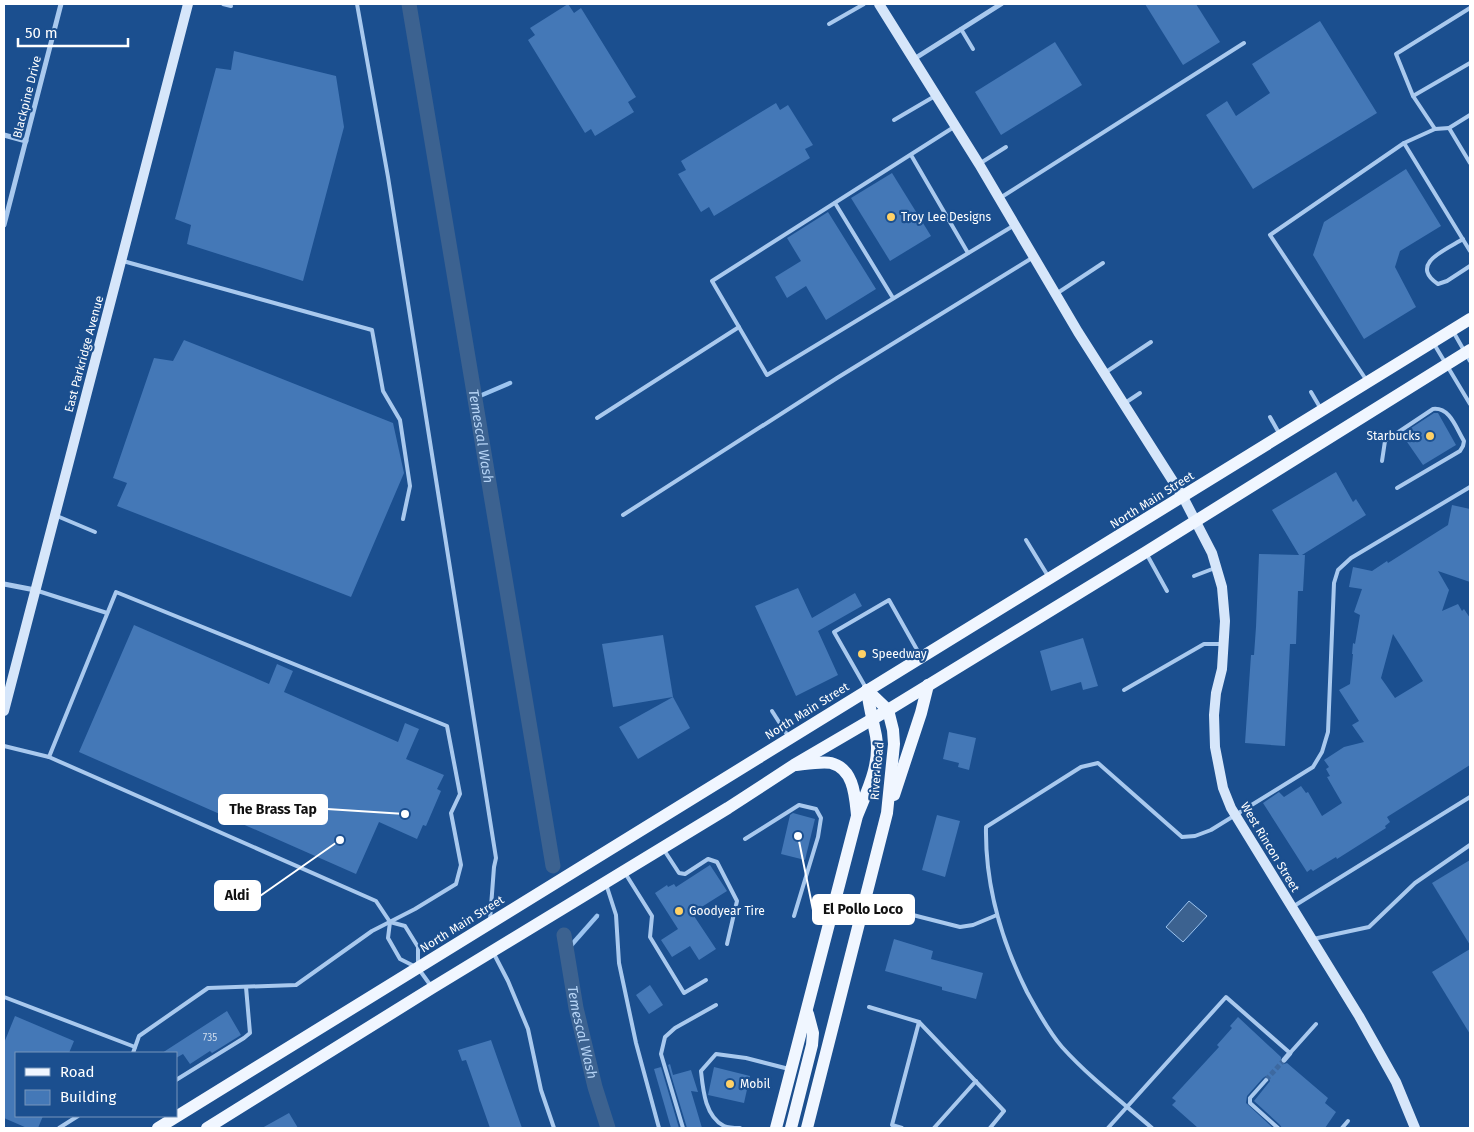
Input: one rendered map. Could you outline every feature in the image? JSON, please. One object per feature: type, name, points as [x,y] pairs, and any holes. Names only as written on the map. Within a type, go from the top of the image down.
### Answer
[{"type":"main road","name":"North Main Street","points":[[178,1116],[1470,319]]},
{"type":"main road","points":[[207,1128],[432,988],[728,808],[794,765],[928,686],[1146,552],[1447,364],[1469,355]]},
{"type":"main road","points":[[887,814],[921,713],[928,686]]},
{"type":"main road","points":[[867,690],[888,710]]},
{"type":"main road","name":"River Road","points":[[776,1128],[857,816],[871,783],[876,754],[876,737],[871,720],[867,690]]},
{"type":"main road","name":"River Road","points":[[807,1128],[887,814],[894,744],[888,710]]},
{"type":"main road","points":[[794,765],[831,763],[844,771],[852,783],[857,816]]},
{"type":"main road","points":[[791,1128],[812,1045],[813,1034],[807,1011]]},
{"type":"main road","name":"North Main Street","points":[[158,1128],[176,1117]]},
{"type":"street","name":"Blackpine Drive","points":[[4,225],[61,4]]},
{"type":"street","name":"East Parkridge Avenue","points":[[4,711],[188,4]]},
{"type":"street","name":"West Rincon Street","points":[[879,4],[1000,198],[1104,374],[1183,497],[1209,546],[1217,568],[1224,605],[1225,644],[1215,701],[1215,739],[1223,788],[1235,814],[1359,1016],[1396,1082],[1415,1128]]},
{"type":"street","points":[[914,59],[1001,4]]},
{"type":"street","points":[[4,135],[26,141]]},
{"type":"street","points":[[4,584],[35,590]]},
{"type":"street","points":[[1284,1060],[1290,1053]]},
{"type":"lane","points":[[223,4],[230,6]]},
{"type":"lane","points":[[357,4],[388,177],[495,848],[492,922]]},
{"type":"lane","points":[[829,24],[864,4]]},
{"type":"lane","points":[[1435,129],[1414,96],[1396,54],[1470,8]]},
{"type":"lane","points":[[961,29],[973,49]]},
{"type":"lane","points":[[1000,198],[1244,43]]},
{"type":"lane","points":[[1414,96],[1470,63]]},
{"type":"lane","points":[[894,120],[937,95]]},
{"type":"lane","points":[[1367,382],[1270,235],[1404,143],[1435,129],[1449,128],[1470,114]]},
{"type":"lane","points":[[956,126],[712,281],[767,375],[1015,225]]},
{"type":"lane","points":[[1449,128],[1470,163]]},
{"type":"lane","points":[[1404,143],[1470,252]]},
{"type":"lane","points":[[979,164],[1006,147]]},
{"type":"lane","points":[[910,155],[968,253]]},
{"type":"lane","points":[[835,203],[893,298]]},
{"type":"lane","points":[[1463,239],[1435,256],[1428,264],[1427,271],[1429,278],[1438,284],[1447,282],[1470,266]]},
{"type":"lane","points":[[623,515],[836,378],[1034,257]]},
{"type":"lane","points":[[121,260],[372,330],[383,391],[400,420],[410,486],[403,519]]},
{"type":"lane","points":[[1056,294],[1103,263]]},
{"type":"lane","points":[[597,418],[739,327]]},
{"type":"lane","points":[[1452,330],[1469,355]]},
{"type":"lane","points":[[1104,374],[1151,342]]},
{"type":"lane","points":[[1433,342],[1470,404]]},
{"type":"lane","points":[[1311,392],[1322,410]]},
{"type":"lane","points":[[1124,404],[1140,393]]},
{"type":"lane","points":[[1382,462],[1385,441],[1433,409],[1440,408],[1446,411],[1464,441],[1460,451],[1397,488]]},
{"type":"lane","points":[[1270,418],[1281,436]]},
{"type":"lane","points":[[1152,1128],[1079,1065],[1060,1045],[1036,1009],[1016,970],[996,915],[986,851],[986,827],[1081,767],[1098,763],[1182,837],[1195,836],[1211,830],[1313,767],[1322,752],[1328,732],[1334,583],[1338,570],[1351,558],[1470,487]]},
{"type":"lane","points":[[54,515],[95,532]]},
{"type":"lane","points":[[1026,540],[1050,579]]},
{"type":"lane","points":[[1146,552],[1167,591]]},
{"type":"lane","points":[[1194,576],[1217,568]]},
{"type":"lane","points":[[35,590],[107,612]]},
{"type":"lane","points":[[49,757],[116,592],[447,726],[460,794],[451,813],[461,865],[456,884],[415,909],[372,931],[296,985],[208,988],[139,1036],[133,1052]]},
{"type":"lane","points":[[867,690],[834,632],[889,600],[922,657]]},
{"type":"lane","points":[[1124,690],[1204,644],[1225,644]]},
{"type":"lane","points":[[772,711],[790,738]]},
{"type":"lane","points":[[4,746],[49,757],[376,900],[390,922],[388,938],[400,959],[418,968],[432,988]]},
{"type":"lane","points":[[1292,907],[1470,796]]},
{"type":"lane","points":[[745,839],[799,805],[816,809],[821,818],[818,837],[794,916]]},
{"type":"lane","points":[[1312,939],[1369,927],[1415,883],[1470,845]]},
{"type":"lane","points":[[663,848],[679,873],[685,874],[708,859],[717,862],[737,901],[727,944]]},
{"type":"lane","points":[[624,871],[652,916],[650,937],[684,993],[706,980]]},
{"type":"lane","points":[[608,881],[616,915],[619,963],[636,1043],[659,1128]]},
{"type":"lane","points":[[897,911],[960,927],[973,925],[996,915]]},
{"type":"lane","points":[[390,922],[405,926],[418,946],[418,968]]},
{"type":"lane","points":[[492,952],[508,981],[528,1028],[541,1090],[554,1128]]},
{"type":"lane","points":[[178,1079],[250,1033],[246,987]]},
{"type":"lane","points":[[4,997],[135,1047]]},
{"type":"lane","points":[[1108,1128],[1226,997],[1290,1053],[1316,1024]]},
{"type":"lane","points":[[684,1128],[661,1054],[666,1037],[675,1028],[716,1005]]},
{"type":"lane","points":[[869,1007],[919,1022],[1004,1111],[990,1128]]},
{"type":"lane","points":[[902,1128],[892,1126],[919,1022]]},
{"type":"lane","points":[[740,1128],[724,1126],[713,1116],[705,1100],[701,1071],[716,1054],[746,1058],[792,1069]]},
{"type":"lane","points":[[1266,1080],[1250,1098],[1250,1103],[1278,1128]]},
{"type":"lane","points":[[934,1128],[976,1081]]},
{"type":"lane","points":[[59,1128],[76,1117]]},
{"type":"lane","points":[[1342,1128],[1348,1122]]},
{"type":"water","points":[[1189,901],[1207,916],[1183,942],[1166,927]]},
{"type":"building","points":[[568,4],[574,13],[581,8],[636,97],[628,102],[634,112],[595,136],[591,129],[585,133],[528,40],[535,35],[530,28]]},
{"type":"building","points":[[1145,4],[1196,4],[1220,42],[1183,65]]},
{"type":"building","points":[[1320,21],[1377,113],[1253,189],[1206,115],[1227,101],[1236,116],[1270,93],[1252,64]]},
{"type":"building","points":[[1055,42],[1082,85],[1001,135],[975,92]]},
{"type":"building","points":[[234,51],[336,76],[344,127],[303,281],[187,244],[191,225],[175,219],[216,68],[231,70]]},
{"type":"building","points":[[776,103],[780,110],[788,105],[813,145],[805,149],[810,158],[714,216],[709,207],[701,212],[678,174],[686,170],[681,161]]},
{"type":"building","points":[[1406,169],[1441,226],[1400,251],[1395,267],[1416,307],[1364,339],[1313,255],[1324,222]]},
{"type":"building","name":"Troy Lee Designs","points":[[892,173],[931,236],[890,261],[851,198]]},
{"type":"building","points":[[828,212],[876,289],[826,320],[806,286],[787,298],[775,277],[801,261],[787,238]]},
{"type":"building","points":[[184,340],[393,423],[404,473],[351,597],[117,506],[127,483],[113,478],[154,358],[173,361]]},
{"type":"building","name":"Starbucks","points":[[1434,413],[1438,413],[1456,445],[1423,465],[1405,439],[1414,433],[1411,428]]},
{"type":"building","points":[[1336,472],[1353,502],[1356,499],[1366,515],[1302,555],[1305,555],[1303,591],[1298,591],[1296,644],[1290,644],[1285,746],[1245,743],[1251,655],[1254,655],[1259,554],[1299,555],[1272,510]]},
{"type":"building","points":[[1452,505],[1470,509],[1470,582],[1438,571],[1449,590],[1442,611],[1458,604],[1462,611],[1464,609],[1470,618],[1470,765],[1387,817],[1390,822],[1385,826],[1386,828],[1337,859],[1336,857],[1313,871],[1311,869],[1307,872],[1263,803],[1279,792],[1284,797],[1301,786],[1306,793],[1308,792],[1322,816],[1342,803],[1327,777],[1330,776],[1326,769],[1329,767],[1324,760],[1344,747],[1364,742],[1352,725],[1359,721],[1339,690],[1350,684],[1353,643],[1355,644],[1360,615],[1354,612],[1362,589],[1349,587],[1353,567],[1372,571],[1448,525]],"holes":[[[1393,634],[1423,681],[1395,698],[1381,678]]]},
{"type":"building","points":[[798,588],[812,618],[855,593],[862,606],[818,631],[838,675],[796,696],[755,606]]},
{"type":"building","points":[[134,625],[269,684],[277,664],[293,671],[284,692],[398,742],[405,723],[419,729],[406,759],[444,775],[437,789],[441,791],[426,826],[423,825],[417,839],[379,822],[356,874],[79,752]]},
{"type":"building","points":[[663,635],[673,697],[613,707],[602,644]]},
{"type":"building","points":[[1083,638],[1098,686],[1083,690],[1081,682],[1051,691],[1040,651]]},
{"type":"building","points":[[673,697],[690,728],[638,759],[619,727]]},
{"type":"building","points":[[949,732],[976,738],[969,770],[958,767],[959,763],[943,759]]},
{"type":"building","points":[[793,813],[815,819],[805,860],[781,854],[790,815]]},
{"type":"building","points":[[937,815],[960,821],[945,877],[922,870]]},
{"type":"building","points":[[1470,860],[1470,945],[1432,883]]},
{"type":"building","name":"Goodyear Tire","points":[[710,865],[727,891],[692,913],[716,949],[699,960],[690,946],[672,957],[661,940],[678,929],[655,893],[667,885],[668,887],[674,884],[676,887]]},
{"type":"building","points":[[894,939],[933,951],[931,959],[983,973],[976,999],[885,971]]},
{"type":"building","points":[[1470,949],[1470,1034],[1432,972]]},
{"type":"building","points":[[650,985],[663,1005],[649,1014],[636,995]]},
{"type":"building","points":[[227,1011],[241,1035],[190,1064],[183,1054],[178,1057],[178,1052],[164,1052]]},
{"type":"building","points":[[15,1016],[74,1041],[69,1052],[15,1052],[15,1117],[43,1117],[38,1128],[27,1128],[4,1118],[4,1043]]},
{"type":"building","points":[[1238,1017],[1281,1057],[1281,1063],[1287,1063],[1328,1098],[1325,1103],[1336,1112],[1325,1128],[1282,1128],[1254,1101],[1270,1081],[1266,1076],[1247,1096],[1246,1103],[1273,1128],[1198,1128],[1172,1105],[1176,1101],[1172,1098],[1219,1047],[1217,1045],[1232,1028],[1230,1026]]},
{"type":"building","points":[[491,1040],[522,1128],[490,1128],[466,1060],[462,1061],[458,1050]]},
{"type":"building","points":[[670,1064],[673,1075],[691,1070],[698,1092],[691,1091],[702,1128],[687,1128],[668,1065]]},
{"type":"building","points":[[661,1067],[679,1128],[671,1128],[654,1069]]},
{"type":"building","points":[[714,1067],[750,1076],[744,1103],[708,1095]]},
{"type":"building","points":[[289,1113],[298,1128],[262,1128]]},
{"type":"waterway","name":"Temescal Wash","points":[[409,4],[553,866]]},
{"type":"waterway","points":[[475,398],[510,383]]},
{"type":"waterway","points":[[567,950],[597,916]]},
{"type":"waterway","name":"Temescal Wash","points":[[564,935],[576,1008],[595,1087],[608,1128]]},
{"type":"tunnel","points":[[1266,1080],[1284,1060]]},
{"type":"place","name":"Troy Lee Designs","points":[[891,217]]},
{"type":"place","name":"Starbucks","points":[[1430,436]]},
{"type":"place","name":"Speedway","points":[[862,654]]},
{"type":"place","name":"The Brass Tap","points":[[405,814]]},
{"type":"place","name":"El Pollo Loco","points":[[798,836]]},
{"type":"place","name":"Aldi","points":[[340,840]]},
{"type":"place","name":"Goodyear Tire","points":[[679,911]]},
{"type":"place","name":"Mobil","points":[[730,1084]]}]
